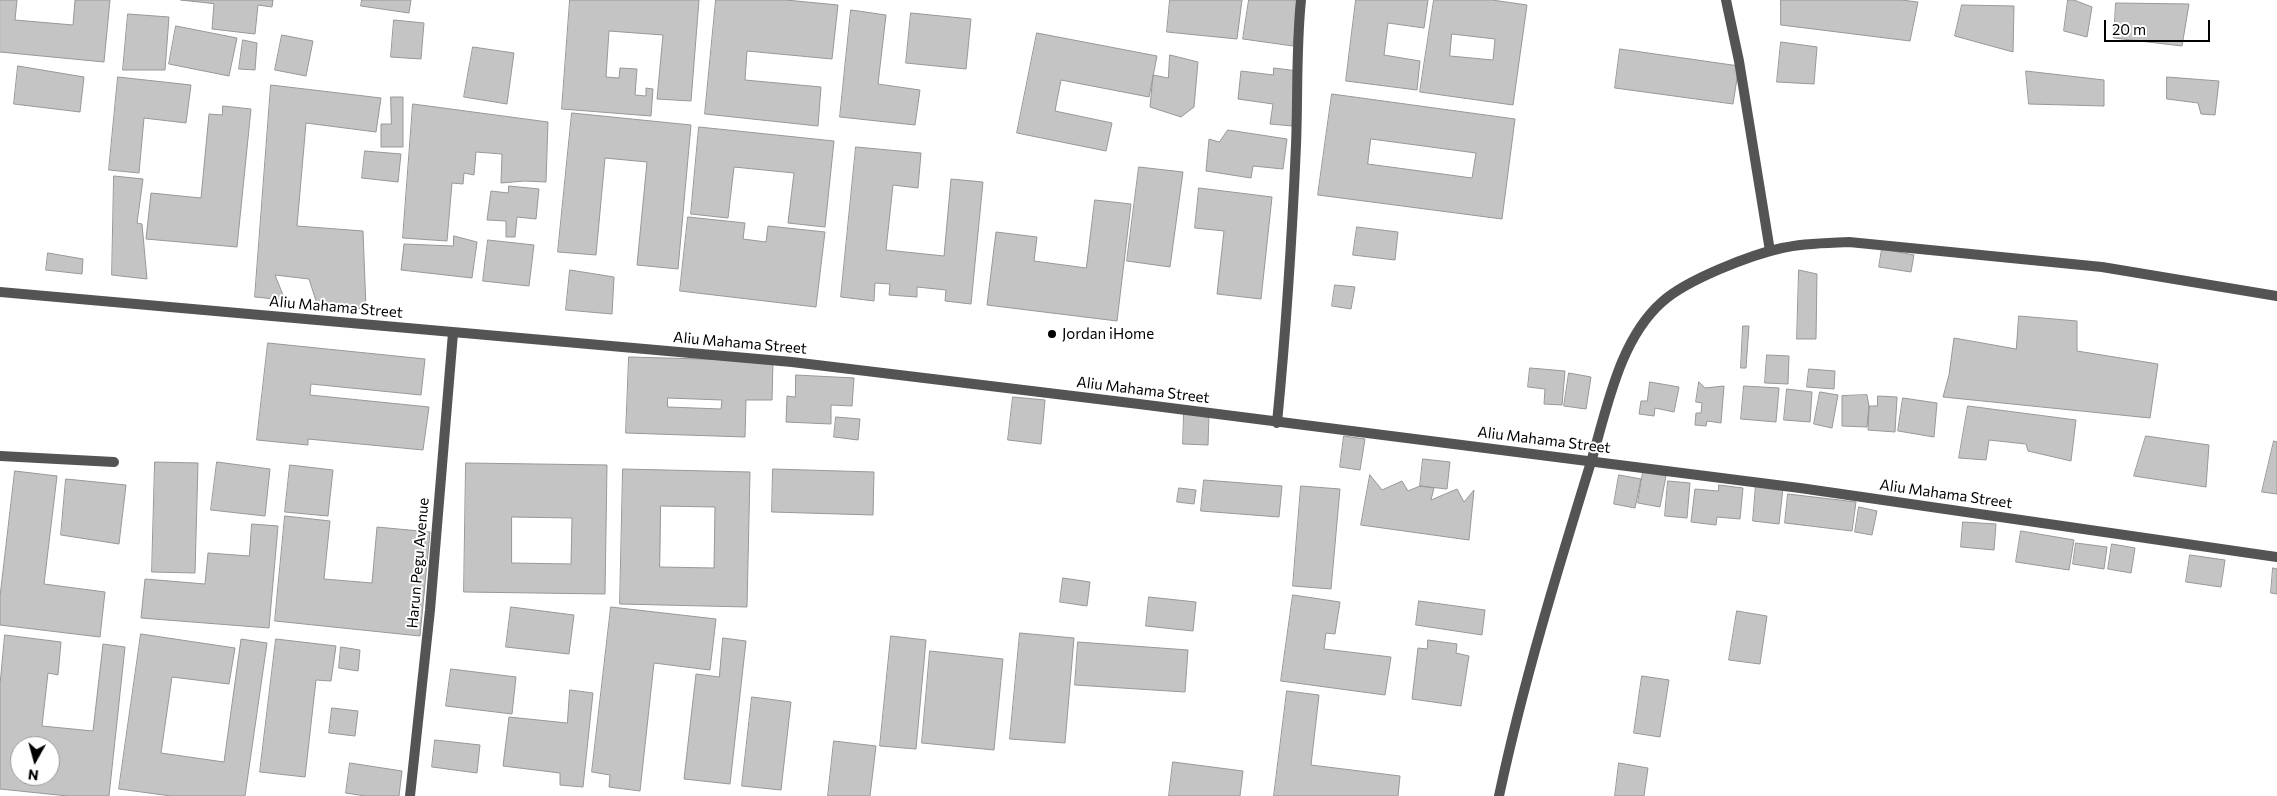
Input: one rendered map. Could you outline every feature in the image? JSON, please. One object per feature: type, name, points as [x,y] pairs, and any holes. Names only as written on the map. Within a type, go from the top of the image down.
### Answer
[{"type":"street","points":[[1277,423],[1288,304],[1296,145],[1298,28],[1301,0]]},
{"type":"street","points":[[1726,0],[1739,61],[1770,251]]},
{"type":"street","points":[[1499,796],[1526,682],[1563,550],[1615,378],[1645,320],[1662,301],[1706,275],[1770,251],[1812,244],[1849,242],[2102,267],[2277,296]]},
{"type":"street","name":"Aliu Mahama Street","points":[[0,292],[792,362],[1800,488],[2277,556]]},
{"type":"street","name":"Harun Pegu Avenue","points":[[410,796],[430,610],[453,333]]},
{"type":"street","points":[[0,456],[114,462]]},
{"type":"building","points":[[0,0],[17,0],[15,20],[73,25],[75,0],[110,0],[104,62],[0,52]]},
{"type":"building","points":[[181,0],[273,0],[272,7],[258,5],[255,34],[212,29],[214,4]]},
{"type":"building","points":[[362,0],[411,0],[409,13],[361,6]]},
{"type":"building","points":[[570,0],[699,0],[691,101],[657,99],[663,35],[609,31],[606,77],[619,78],[620,68],[637,69],[635,95],[646,96],[646,88],[653,89],[651,116],[562,109]]},
{"type":"building","points":[[716,0],[786,0],[838,5],[832,59],[747,51],[745,80],[821,87],[818,126],[705,114]]},
{"type":"building","points":[[1170,0],[1242,0],[1237,39],[1167,32]]},
{"type":"building","points":[[1249,0],[1300,0],[1293,46],[1243,39]]},
{"type":"building","points":[[1356,0],[1428,0],[1424,28],[1388,23],[1384,55],[1420,61],[1417,90],[1346,81]]},
{"type":"building","points":[[1434,0],[1492,0],[1527,5],[1513,105],[1420,92]],"holes":[[[1452,34],[1495,39],[1493,60],[1450,56]]]},
{"type":"building","points":[[1781,0],[1901,0],[1918,2],[1910,41],[1781,25]]},
{"type":"building","points":[[2068,0],[2074,0],[2092,7],[2087,37],[2064,31]]},
{"type":"building","points":[[2116,3],[2189,4],[2182,46],[2114,38]]},
{"type":"building","points":[[1962,5],[2014,6],[2013,52],[1955,36]]},
{"type":"building","points":[[851,10],[886,15],[878,84],[920,90],[915,125],[840,117]]},
{"type":"building","points":[[911,13],[971,19],[966,69],[906,63]]},
{"type":"building","points":[[128,14],[169,17],[165,70],[123,70]]},
{"type":"building","points":[[394,20],[424,23],[421,59],[391,57]]},
{"type":"building","points":[[176,26],[237,38],[229,76],[169,64]]},
{"type":"building","points":[[1037,33],[1157,56],[1149,97],[1061,80],[1055,111],[1112,123],[1106,151],[1017,133]]},
{"type":"building","points":[[282,35],[313,41],[306,76],[275,70]]},
{"type":"building","points":[[243,40],[257,43],[255,70],[239,69]]},
{"type":"building","points":[[1781,42],[1817,47],[1814,84],[1777,82]]},
{"type":"building","points":[[473,47],[514,53],[507,104],[464,97]]},
{"type":"building","points":[[1620,49],[1739,66],[1733,104],[1615,88]]},
{"type":"building","points":[[1170,55],[1198,62],[1194,107],[1181,117],[1150,107],[1153,75],[1168,78]]},
{"type":"building","points":[[18,66],[84,77],[80,112],[14,104]]},
{"type":"building","points":[[1274,68],[1298,71],[1292,126],[1270,124],[1273,104],[1238,99],[1241,71],[1273,75]]},
{"type":"building","points":[[2026,71],[2104,80],[2104,106],[2029,104]]},
{"type":"building","points":[[118,77],[191,85],[186,123],[144,118],[139,173],[109,170]]},
{"type":"building","points":[[2167,77],[2219,81],[2215,115],[2201,114],[2198,103],[2167,99]]},
{"type":"building","points":[[271,85],[381,98],[376,132],[306,123],[297,226],[363,231],[366,309],[317,304],[309,279],[275,275],[285,300],[255,297]]},
{"type":"building","points":[[1332,94],[1515,119],[1502,219],[1318,195]],"holes":[[[1371,139],[1476,153],[1472,178],[1368,164]]]},
{"type":"building","points":[[391,97],[403,97],[403,147],[381,147],[381,124],[391,124]]},
{"type":"building","points":[[413,104],[548,122],[546,182],[501,183],[502,154],[476,152],[474,175],[464,173],[463,184],[452,183],[447,241],[403,238]]},
{"type":"building","points":[[223,106],[251,109],[237,247],[146,239],[151,193],[201,198],[209,114],[222,115]]},
{"type":"building","points":[[572,113],[691,125],[678,269],[637,265],[647,162],[605,158],[596,255],[558,252]]},
{"type":"building","points":[[699,127],[834,141],[825,227],[788,223],[794,173],[734,167],[728,218],[691,214]]},
{"type":"building","points":[[1228,130],[1287,139],[1283,169],[1253,166],[1251,178],[1206,171],[1209,139],[1219,142]]},
{"type":"building","points":[[856,147],[921,153],[918,188],[893,185],[886,250],[944,256],[951,179],[983,182],[971,304],[945,301],[946,290],[917,287],[917,297],[889,295],[890,284],[875,283],[874,301],[841,297]]},
{"type":"building","points":[[365,151],[401,154],[398,182],[362,178]]},
{"type":"building","points":[[1139,167],[1183,172],[1170,267],[1127,261]]},
{"type":"building","points":[[114,176],[143,179],[137,223],[142,224],[147,279],[112,275]]},
{"type":"building","points":[[509,186],[539,189],[536,219],[517,217],[515,237],[506,237],[506,221],[487,220],[491,191],[508,193]]},
{"type":"building","points":[[1199,188],[1272,197],[1261,299],[1217,294],[1224,231],[1195,228]]},
{"type":"building","points":[[1095,200],[1131,204],[1117,321],[987,305],[996,232],[1037,237],[1034,261],[1086,268]]},
{"type":"building","points":[[688,217],[745,223],[743,239],[766,242],[768,226],[825,232],[816,307],[680,291]]},
{"type":"building","points":[[1357,227],[1398,232],[1395,260],[1353,255]]},
{"type":"building","points":[[454,236],[477,242],[472,278],[401,270],[404,244],[453,246]]},
{"type":"building","points":[[488,240],[534,245],[529,286],[483,281]]},
{"type":"building","points":[[1882,249],[1914,255],[1911,272],[1879,267]]},
{"type":"building","points":[[48,253],[83,259],[82,274],[46,270]]},
{"type":"building","points":[[570,270],[614,277],[612,314],[566,310]]},
{"type":"building","points":[[1799,270],[1817,274],[1816,339],[1797,339]]},
{"type":"building","points":[[1335,285],[1355,287],[1351,309],[1332,306]]},
{"type":"building","points":[[2019,316],[2077,321],[2077,351],[2158,364],[2150,418],[1943,397],[1949,375],[1954,338],[2016,349]]},
{"type":"building","points":[[1743,326],[1749,326],[1746,368],[1741,368]]},
{"type":"building","points":[[268,343],[425,359],[421,395],[311,384],[310,395],[429,407],[423,450],[308,439],[308,445],[257,440]]},
{"type":"building","points":[[1767,355],[1789,356],[1788,384],[1765,383]]},
{"type":"building","points":[[629,357],[773,361],[772,400],[746,400],[745,437],[626,433]],"holes":[[[668,398],[722,400],[721,409],[668,407]]]},
{"type":"building","points":[[1530,368],[1565,371],[1562,405],[1544,404],[1545,389],[1528,387]]},
{"type":"building","points":[[1809,369],[1835,371],[1834,389],[1807,387]]},
{"type":"building","points":[[1569,373],[1591,377],[1586,409],[1564,406]]},
{"type":"building","points":[[796,375],[854,378],[852,406],[831,405],[831,424],[786,422],[787,396],[795,397]]},
{"type":"building","points":[[1650,382],[1679,387],[1674,412],[1655,408],[1654,416],[1639,414],[1641,401],[1647,401]]},
{"type":"building","points":[[1699,382],[1705,388],[1724,386],[1721,423],[1707,421],[1706,426],[1695,425],[1696,413],[1701,413],[1702,403],[1696,402]]},
{"type":"building","points":[[1744,386],[1779,388],[1776,422],[1741,419]]},
{"type":"building","points":[[1787,389],[1812,392],[1810,422],[1784,420]]},
{"type":"building","points":[[1820,392],[1838,395],[1832,428],[1814,424]]},
{"type":"building","points":[[1867,395],[1869,406],[1867,427],[1842,426],[1842,396]]},
{"type":"building","points":[[1878,396],[1897,397],[1895,432],[1868,430],[1869,406],[1877,406]]},
{"type":"building","points":[[1013,397],[1045,400],[1041,444],[1008,440]]},
{"type":"building","points":[[1903,398],[1937,403],[1934,437],[1898,431]]},
{"type":"building","points":[[1968,406],[2076,420],[2071,461],[2028,451],[2026,444],[1989,440],[1986,460],[1959,458]]},
{"type":"building","points":[[1184,414],[1209,414],[1208,445],[1183,444]]},
{"type":"building","points":[[836,417],[860,419],[858,440],[834,437]]},
{"type":"building","points":[[1344,436],[1365,439],[1360,470],[1340,467]]},
{"type":"building","points":[[2146,436],[2209,445],[2206,487],[2134,476]]},
{"type":"building","points":[[2274,441],[2277,442],[2277,494],[2262,492]]},
{"type":"building","points":[[1423,459],[1450,462],[1447,489],[1420,486]]},
{"type":"building","points":[[155,462],[198,463],[195,573],[152,572]]},
{"type":"building","points":[[217,462],[270,469],[265,516],[211,510]]},
{"type":"building","points":[[466,463],[607,465],[605,594],[464,592]],"holes":[[[512,517],[572,518],[571,564],[512,563]]]},
{"type":"building","points":[[290,465],[333,470],[328,516],[285,512]]},
{"type":"building","points":[[623,469],[750,472],[747,607],[620,604]],"holes":[[[661,506],[715,507],[714,568],[660,567]]]},
{"type":"building","points":[[773,469],[874,472],[873,515],[772,512]]},
{"type":"building","points":[[15,471],[57,476],[44,584],[105,592],[100,637],[0,625],[0,597]]},
{"type":"building","points":[[1643,472],[1666,476],[1660,507],[1638,503]]},
{"type":"building","points":[[1370,475],[1382,490],[1402,481],[1408,491],[1420,486],[1434,488],[1431,500],[1457,489],[1464,502],[1474,490],[1469,540],[1361,525]]},
{"type":"building","points":[[1619,475],[1641,479],[1635,508],[1614,504]]},
{"type":"building","points":[[66,479],[126,485],[119,544],[61,535]]},
{"type":"building","points":[[1204,480],[1282,486],[1279,517],[1201,511]]},
{"type":"building","points":[[1668,481],[1690,483],[1687,518],[1665,516]]},
{"type":"building","points":[[1756,484],[1783,488],[1779,524],[1753,521]]},
{"type":"building","points":[[1719,485],[1743,488],[1740,519],[1717,517],[1716,525],[1691,522],[1695,489],[1718,491]]},
{"type":"building","points":[[1301,486],[1340,489],[1331,589],[1293,586]]},
{"type":"building","points":[[1179,488],[1196,490],[1194,504],[1177,502]]},
{"type":"building","points":[[1788,494],[1856,502],[1852,531],[1785,523]]},
{"type":"building","points":[[1859,507],[1877,511],[1872,535],[1855,532]]},
{"type":"building","points":[[285,516],[330,521],[324,579],[372,583],[377,527],[430,532],[420,636],[275,621]]},
{"type":"building","points":[[1963,522],[1996,524],[1994,550],[1961,547]]},
{"type":"building","points":[[252,524],[278,526],[269,628],[141,618],[145,579],[205,584],[208,553],[249,556]]},
{"type":"building","points":[[2021,531],[2074,540],[2069,570],[2016,562]]},
{"type":"building","points":[[2076,543],[2107,547],[2104,569],[2073,564]]},
{"type":"building","points":[[2112,544],[2135,548],[2131,573],[2108,569]]},
{"type":"building","points":[[2190,555],[2225,560],[2221,587],[2186,582]]},
{"type":"building","points":[[2273,568],[2277,569],[2277,594],[2271,593]]},
{"type":"building","points":[[1063,578],[1090,582],[1087,606],[1060,602]]},
{"type":"building","points":[[1293,595],[1340,602],[1335,634],[1326,633],[1324,649],[1391,657],[1385,695],[1281,681]]},
{"type":"building","points":[[1149,597],[1196,602],[1193,631],[1146,626]]},
{"type":"building","points":[[1419,601],[1485,610],[1482,635],[1416,625]]},
{"type":"building","points":[[511,607],[574,615],[569,654],[506,647]]},
{"type":"building","points":[[611,607],[716,619],[710,670],[654,663],[640,791],[609,787],[610,775],[592,772]]},
{"type":"building","points":[[1737,611],[1767,616],[1760,664],[1729,660]]},
{"type":"building","points":[[1020,633],[1074,638],[1065,743],[1010,739]]},
{"type":"building","points":[[141,634],[235,648],[229,684],[172,677],[161,753],[224,762],[241,639],[267,643],[245,796],[171,796],[119,789]]},
{"type":"building","points":[[5,635],[61,642],[58,675],[48,673],[42,726],[93,731],[103,644],[125,647],[109,796],[68,796],[0,789],[0,685]]},
{"type":"building","points":[[891,636],[926,640],[916,749],[880,746]]},
{"type":"building","points":[[723,638],[746,641],[730,784],[684,779],[696,674],[719,677]]},
{"type":"building","points":[[276,639],[336,646],[331,681],[316,680],[305,777],[260,772]]},
{"type":"building","points":[[1428,640],[1457,644],[1456,653],[1469,656],[1461,706],[1412,699],[1418,648],[1427,649]]},
{"type":"building","points":[[1078,642],[1188,650],[1185,692],[1075,685]]},
{"type":"building","points":[[341,647],[360,650],[358,671],[339,668]]},
{"type":"building","points":[[930,651],[1003,659],[994,750],[922,743]]},
{"type":"building","points":[[451,669],[516,677],[512,714],[446,706]]},
{"type":"building","points":[[1642,676],[1669,680],[1660,737],[1634,733]]},
{"type":"building","points":[[570,690],[593,693],[583,787],[560,785],[560,773],[503,766],[509,717],[567,723]]},
{"type":"building","points":[[1287,691],[1319,695],[1311,765],[1400,776],[1398,796],[1274,796]]},
{"type":"building","points":[[752,697],[791,702],[781,790],[742,786]]},
{"type":"building","points":[[332,708],[358,711],[355,736],[329,733]]},
{"type":"building","points":[[435,740],[480,745],[477,773],[432,767]]},
{"type":"building","points":[[834,741],[876,746],[870,796],[828,796]]},
{"type":"building","points":[[1173,762],[1243,771],[1240,796],[1169,796]]},
{"type":"building","points":[[350,763],[402,771],[399,796],[365,796],[346,793]]},
{"type":"building","points":[[1619,763],[1648,768],[1644,796],[1615,796]]},
{"type":"place","name":"Jordan iHome","points":[[1052,334]]}]
